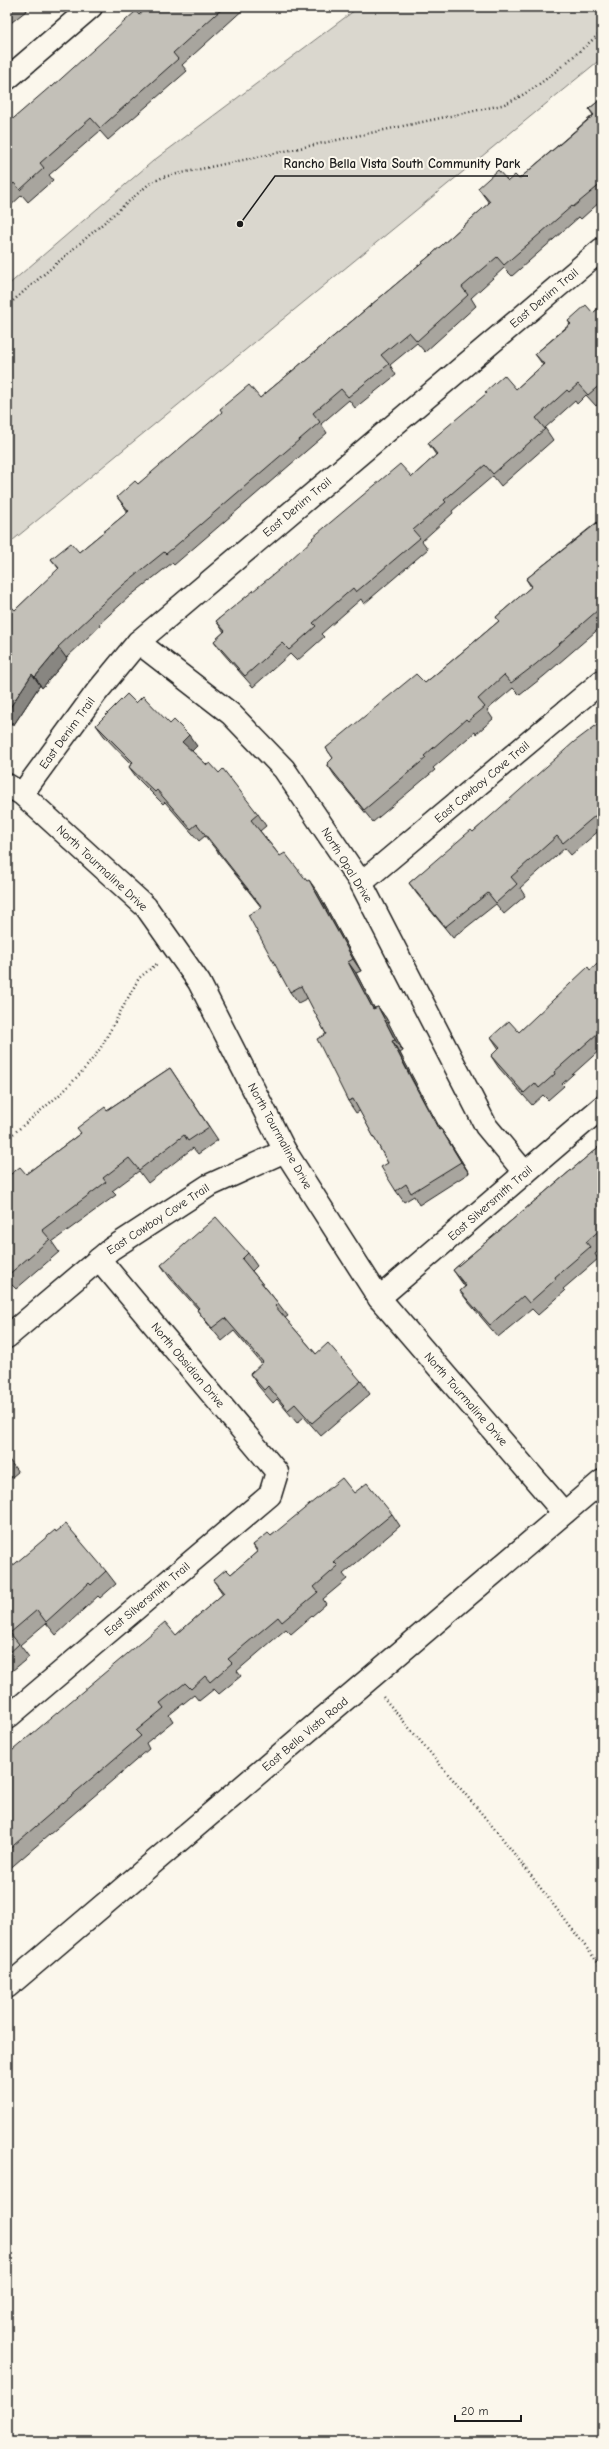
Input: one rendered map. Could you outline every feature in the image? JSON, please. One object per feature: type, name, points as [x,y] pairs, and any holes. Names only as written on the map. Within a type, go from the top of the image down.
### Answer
[{"type":"street","points":[[7,78],[91,7]]},
{"type":"street","name":"East Denim Trail","points":[[14,790],[138,642],[602,248]]},
{"type":"street","name":"North Opal Drive","points":[[138,642],[231,714],[284,769],[361,884],[486,1126],[525,1173]]},
{"type":"street","name":"East Cowboy Cove Trail","points":[[361,884],[602,681]]},
{"type":"street","name":"North Tourmaline Drive","points":[[14,790],[146,907],[199,982],[285,1150],[379,1298],[564,1513]]},
{"type":"street","name":"East Silversmith Trail","points":[[379,1298],[602,1107]]},
{"type":"street","name":"East Cowboy Cove Trail","points":[[7,1337],[111,1248],[208,1186],[285,1150]]},
{"type":"street","name":"North Obsidian Drive","points":[[99,1259],[277,1472]]},
{"type":"street","name":"East Silversmith Trail","points":[[7,1718],[270,1495],[277,1472]]},
{"type":"street","name":"East Bella Vista Road","points":[[7,1987],[602,1481]]},
{"type":"path","points":[[7,306],[149,184],[163,177],[502,105],[517,99],[539,84],[602,32]]},
{"type":"path","points":[[7,1139],[64,1091],[87,1066],[100,1049],[138,978],[177,951]]},
{"type":"path","points":[[368,1680],[499,1834],[602,1968]]},
{"type":"shaded area","points":[[359,7],[602,7],[602,58],[7,545],[7,286],[153,161]]},
{"type":"building","points":[[148,7],[224,7],[173,53],[178,59],[100,128],[91,118],[40,163],[44,168],[20,190],[14,183],[7,189],[7,124],[51,86],[52,87],[136,11],[139,15]]},
{"type":"building","points":[[602,98],[602,183],[573,207],[572,206],[504,265],[497,257],[462,287],[468,295],[417,341],[409,332],[381,355],[389,364],[348,397],[341,389],[313,413],[320,422],[166,554],[164,552],[123,585],[91,614],[92,615],[58,647],[59,648],[35,677],[32,674],[7,712],[7,603],[15,610],[59,568],[51,559],[71,543],[79,552],[129,511],[117,497],[135,481],[138,484],[222,412],[220,409],[249,385],[260,398],[432,254],[490,202],[478,188],[498,170],[508,181],[515,175],[519,179],[594,115],[589,109]]},
{"type":"building","points":[[586,305],[593,313],[602,305],[602,367],[598,370],[602,374],[602,383],[588,395],[578,384],[569,392],[567,390],[536,418],[545,429],[493,474],[485,465],[444,500],[446,502],[413,530],[420,538],[356,592],[353,588],[313,623],[316,626],[289,650],[282,643],[245,676],[214,641],[225,631],[216,621],[279,570],[313,539],[312,538],[400,464],[412,477],[437,454],[428,443],[487,393],[485,392],[504,375],[516,389],[544,364],[535,354],[571,324],[568,321]]},
{"type":"building","points":[[602,519],[602,604],[597,608],[598,610],[536,664],[511,683],[504,675],[478,699],[485,707],[468,721],[466,719],[424,756],[426,758],[364,810],[327,764],[333,758],[326,748],[416,674],[425,683],[460,654],[499,621],[496,617],[532,586],[526,579]]},
{"type":"building","points":[[127,694],[136,703],[143,696],[170,724],[174,720],[189,735],[182,742],[207,765],[210,763],[219,773],[223,769],[258,814],[251,820],[280,856],[285,853],[307,881],[309,880],[353,959],[348,962],[373,1009],[378,1007],[395,1040],[392,1041],[412,1080],[439,1130],[441,1129],[461,1162],[411,1193],[406,1184],[396,1191],[381,1167],[388,1163],[353,1099],[348,1101],[317,1039],[326,1034],[301,986],[290,992],[248,915],[262,907],[197,824],[191,829],[157,790],[155,792],[129,767],[133,762],[96,725]]},
{"type":"building","points":[[602,721],[602,810],[563,843],[557,836],[511,877],[517,884],[496,903],[488,893],[445,927],[409,883],[471,830],[473,832],[574,742]]},
{"type":"building","points":[[602,960],[602,1034],[600,1036],[598,1033],[554,1072],[555,1074],[539,1088],[535,1083],[524,1093],[491,1056],[500,1047],[491,1037],[509,1021],[519,1032],[588,967],[590,970]]},
{"type":"building","points":[[170,1068],[209,1127],[188,1141],[184,1135],[139,1170],[129,1158],[103,1178],[106,1182],[42,1230],[50,1239],[7,1276],[7,1177],[20,1167],[26,1174],[81,1133],[77,1128],[105,1107],[107,1110]]},
{"type":"building","points":[[602,1144],[602,1228],[586,1242],[590,1247],[555,1277],[556,1279],[529,1303],[523,1296],[490,1325],[460,1291],[466,1286],[453,1270]]},
{"type":"building","points":[[216,1217],[248,1253],[242,1259],[278,1303],[275,1306],[316,1354],[328,1343],[361,1381],[312,1423],[295,1404],[288,1410],[268,1386],[264,1390],[250,1374],[263,1362],[225,1318],[212,1328],[197,1310],[199,1308],[161,1265]]},
{"type":"building","points":[[342,1478],[354,1493],[367,1483],[392,1514],[334,1562],[338,1566],[314,1587],[318,1592],[282,1622],[278,1617],[228,1659],[232,1663],[210,1682],[205,1676],[191,1689],[185,1683],[160,1703],[164,1708],[136,1731],[141,1736],[7,1851],[7,1755],[165,1622],[176,1635],[224,1593],[213,1580],[226,1569],[231,1574],[258,1551],[253,1545],[268,1533],[271,1536]]},
{"type":"building","points":[[66,1524],[106,1571],[91,1585],[89,1583],[46,1622],[37,1610],[10,1633],[19,1644],[7,1655],[7,1564],[10,1568],[55,1530],[56,1532]]},
{"type":"place","name":"Rancho Bella Vista South Community Park","points":[[240,224]]}]
